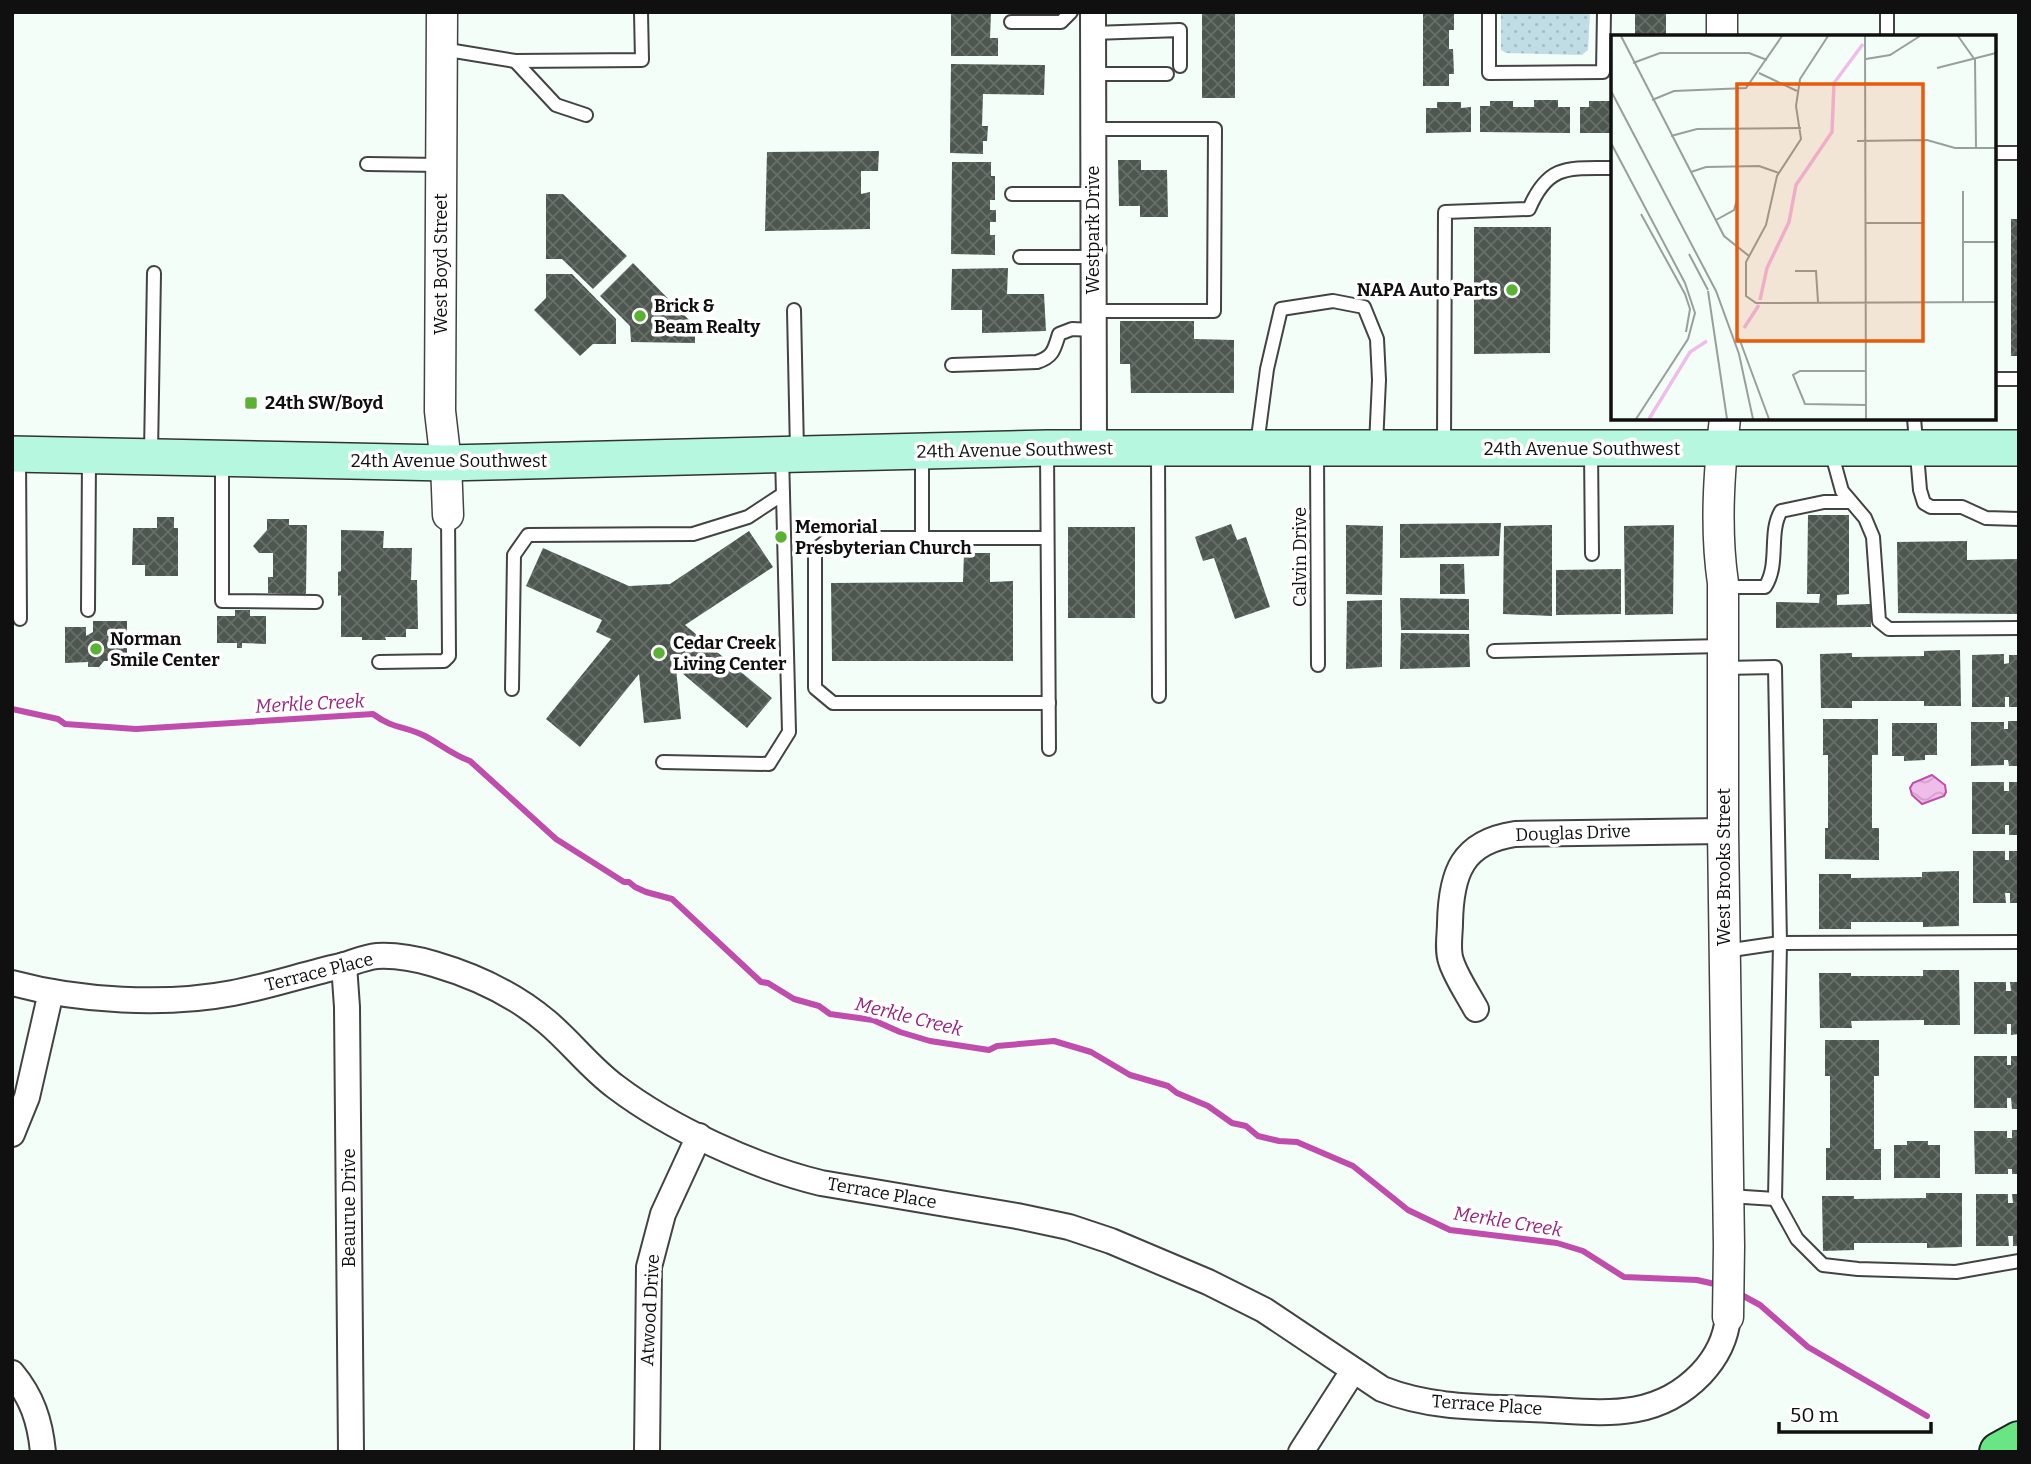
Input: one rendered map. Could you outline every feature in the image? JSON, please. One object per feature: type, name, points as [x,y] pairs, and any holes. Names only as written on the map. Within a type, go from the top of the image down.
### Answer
[{"type":"highway","points":[[1999,1452],[2019,1441]]},
{"type":"main road","name":"24th Avenue Southwest","points":[[16,454],[446,463],[1047,448],[1591,449],[1723,434],[1830,449],[1915,433],[2019,448]]},
{"type":"street","name":"West Boyd Street","points":[[442,12],[440,411],[448,515]]},
{"type":"street","points":[[1722,12],[1722,35]]},
{"type":"street","name":"Westpark Drive","points":[[1093,22],[1094,448]]},
{"type":"street","name":"West Brooks Street","points":[[1723,434],[1719,506],[1723,587],[1728,1317]]},
{"type":"street","name":"Douglas Drive","points":[[1476,1009],[1450,959],[1450,905],[1456,874],[1465,857],[1477,846],[1495,837],[1515,834],[1723,831]]},
{"type":"street","name":"Terrace Place","points":[[12,983],[51,992],[172,999],[229,994],[267,986],[375,956],[434,964],[488,983],[546,1021],[597,1072],[623,1092],[699,1136],[795,1176],[854,1190],[1017,1216],[1069,1227],[1111,1241],[1208,1282],[1264,1310],[1353,1371],[1382,1389],[1404,1397],[1451,1406],[1626,1412],[1659,1404],[1690,1385],[1712,1362],[1724,1341],[1728,1317]]},
{"type":"street","name":"Beaurue Drive","points":[[344,965],[347,1007],[351,1452]]},
{"type":"street","points":[[12,1134],[27,1097],[51,992]]},
{"type":"street","name":"Atwood Drive","points":[[647,1452],[649,1267],[663,1214],[699,1136]]},
{"type":"street","points":[[1301,1452],[1353,1371]]},
{"type":"street","points":[[12,1373],[29,1395],[36,1411],[43,1452]]},
{"type":"lane","points":[[442,49],[516,61],[642,60],[641,12]]},
{"type":"lane","points":[[1011,22],[1061,22],[1071,12]]},
{"type":"lane","points":[[1489,12],[1489,72],[1603,72],[1604,12]]},
{"type":"lane","points":[[1887,12],[1887,35]]},
{"type":"lane","points":[[1093,22],[1180,30],[1180,66]]},
{"type":"lane","points":[[516,61],[556,105],[586,115]]},
{"type":"lane","points":[[1093,74],[1167,74]]},
{"type":"lane","points":[[953,365],[1037,362],[1050,358],[1059,334],[1093,320],[1214,311],[1215,129],[1093,129]]},
{"type":"lane","points":[[1996,153],[2019,153]]},
{"type":"lane","points":[[367,164],[442,165]]},
{"type":"lane","points":[[1444,449],[1445,212],[1529,209],[1535,194],[1546,180],[1558,172],[1611,168]]},
{"type":"lane","points":[[1012,194],[1093,194]]},
{"type":"lane","points":[[1020,257],[1093,257]]},
{"type":"lane","points":[[151,457],[154,273]]},
{"type":"lane","points":[[1256,449],[1267,369],[1281,309],[1334,301],[1363,307],[1377,339],[1379,380],[1376,449]]},
{"type":"lane","points":[[663,762],[769,764],[789,732],[783,494],[790,455],[794,310]]},
{"type":"lane","points":[[1996,379],[2019,379]]},
{"type":"lane","points":[[1915,433],[1920,490],[1924,503],[1931,507],[1962,507],[1986,518],[2019,519]]},
{"type":"lane","points":[[1047,448],[1049,749]]},
{"type":"lane","points":[[1158,449],[1159,696]]},
{"type":"lane","name":"Calvin Drive","points":[[1317,449],[1318,665]]},
{"type":"lane","points":[[1591,449],[1592,554]]},
{"type":"lane","points":[[1830,449],[1842,491],[1865,518],[1873,537],[1878,617],[1884,626],[1889,629],[2019,628]]},
{"type":"lane","points":[[922,452],[922,538]]},
{"type":"lane","points":[[16,454],[20,619]]},
{"type":"lane","points":[[88,610],[89,456]]},
{"type":"lane","points":[[222,459],[222,601],[316,602]]},
{"type":"lane","points":[[512,689],[514,555],[528,535],[693,534],[748,517],[783,494]]},
{"type":"lane","points":[[1723,587],[1765,587],[1769,581],[1774,557],[1777,517],[1781,511],[1824,502],[1851,502]]},
{"type":"lane","points":[[379,662],[444,661],[449,656],[448,515]]},
{"type":"lane","points":[[1047,538],[830,538],[815,550],[815,688],[833,703],[1049,703]]},
{"type":"lane","points":[[1493,651],[1723,657],[1775,667],[1780,943],[1774,1199],[1797,1239],[1823,1265],[1858,1269],[1956,1272],[2019,1261]]},
{"type":"lane","points":[[1725,951],[1780,943],[2019,942]]},
{"type":"lane","points":[[1728,1196],[1774,1199]]},
{"type":"shaded area","points":[[1501,12],[1590,12],[1588,50],[1582,55],[1506,53],[1501,50]]},
{"type":"water","points":[[1932,775],[1945,785],[1946,792],[1944,796],[1922,804],[1912,795],[1910,788],[1913,783]]},
{"type":"building","points":[[951,12],[991,12],[990,38],[998,38],[998,56],[951,56]]},
{"type":"building","points":[[1202,12],[1235,12],[1235,98],[1202,98]]},
{"type":"building","points":[[1423,12],[1454,12],[1454,30],[1449,30],[1449,49],[1453,49],[1454,74],[1449,74],[1449,86],[1423,86]]},
{"type":"building","points":[[1666,12],[1666,35],[1635,35],[1635,13]]},
{"type":"building","points":[[951,64],[1045,65],[1044,95],[983,94],[982,126],[988,126],[987,141],[983,141],[983,154],[950,153]]},
{"type":"building","points":[[1534,100],[1558,100],[1558,107],[1570,107],[1570,133],[1480,132],[1480,106],[1490,106],[1490,101],[1513,101],[1513,107],[1534,107]]},
{"type":"building","points":[[1589,101],[1611,101],[1611,133],[1580,133],[1580,107],[1589,107]]},
{"type":"building","points":[[1437,102],[1461,102],[1461,108],[1471,107],[1471,132],[1426,133],[1426,108],[1437,108]]},
{"type":"building","points":[[879,151],[878,171],[861,171],[861,194],[870,192],[870,229],[765,231],[767,152]]},
{"type":"building","points":[[1118,160],[1141,160],[1141,170],[1167,170],[1168,217],[1140,217],[1140,206],[1119,206]]},
{"type":"building","points":[[952,162],[991,162],[991,176],[995,176],[995,200],[990,200],[990,210],[996,210],[996,222],[990,222],[990,235],[995,235],[995,255],[951,254]]},
{"type":"building","points":[[546,194],[563,194],[627,256],[593,289],[562,259],[546,259]]},
{"type":"building","points":[[2011,219],[2019,219],[2019,356],[2011,356]]},
{"type":"building","name":"NAPA Auto Parts","points":[[1474,227],[1551,227],[1550,353],[1474,354]]},
{"type":"building","points":[[633,263],[695,326],[695,343],[631,342],[630,326],[600,296]]},
{"type":"building","points":[[1008,268],[1007,294],[1044,294],[1046,331],[982,333],[982,310],[951,310],[952,269]]},
{"type":"building","points":[[546,274],[572,274],[616,319],[616,344],[593,344],[580,356],[534,310],[546,298]]},
{"type":"building","points":[[1120,321],[1194,321],[1194,339],[1234,340],[1234,393],[1131,393],[1130,364],[1120,364]]},
{"type":"building","points":[[1808,515],[1849,515],[1849,594],[1837,595],[1837,605],[1871,604],[1871,627],[1776,628],[1776,602],[1819,603],[1820,594],[1807,594]]},
{"type":"building","points":[[157,517],[174,517],[174,528],[178,528],[178,576],[145,576],[145,565],[132,565],[133,528],[157,528]]},
{"type":"building","points":[[267,519],[289,519],[289,525],[307,525],[304,595],[268,593],[268,577],[273,577],[273,553],[259,553],[253,546],[267,530]]},
{"type":"building","points":[[1501,523],[1499,556],[1400,558],[1400,524]]},
{"type":"building","points":[[1231,524],[1237,540],[1246,537],[1270,607],[1235,619],[1214,558],[1203,561],[1195,537]]},
{"type":"building","points":[[1346,525],[1383,526],[1382,595],[1346,594]]},
{"type":"building","points":[[1552,525],[1552,616],[1503,614],[1504,526]]},
{"type":"building","points":[[1674,525],[1673,614],[1625,615],[1624,526]]},
{"type":"building","points":[[1068,527],[1135,527],[1135,618],[1068,618]]},
{"type":"building","points":[[341,530],[384,531],[383,548],[412,548],[411,580],[417,580],[418,629],[406,629],[406,637],[385,637],[386,640],[341,637],[338,572],[341,571]]},
{"type":"building","name":"Cedar Creek Living Center","points":[[749,531],[773,567],[685,625],[772,698],[747,728],[676,668],[681,719],[644,723],[639,674],[580,747],[546,719],[611,639],[596,632],[602,620],[526,586],[543,548],[629,586],[670,584]]},
{"type":"building","points":[[1967,541],[1967,560],[2019,559],[2019,614],[1898,613],[1897,542]]},
{"type":"building","points":[[964,553],[990,553],[990,582],[1013,581],[1013,661],[832,661],[831,583],[963,582]]},
{"type":"building","points":[[1440,564],[1464,564],[1465,594],[1440,594]]},
{"type":"building","points":[[1621,569],[1621,614],[1556,615],[1556,570]]},
{"type":"building","points":[[1400,598],[1469,599],[1469,630],[1401,630]]},
{"type":"building","points":[[1382,600],[1382,667],[1346,669],[1347,601]]},
{"type":"building","points":[[235,610],[250,610],[250,616],[266,616],[266,644],[242,643],[242,648],[237,648],[237,643],[217,643],[217,616],[235,616]]},
{"type":"building","name":"Norman Smile Center","points":[[93,621],[127,621],[127,665],[110,666],[110,661],[104,661],[99,667],[88,667],[88,662],[65,663],[65,627],[86,627],[86,636],[93,632]]},
{"type":"building","points":[[1401,633],[1469,634],[1470,667],[1400,669]]},
{"type":"building","points":[[1960,650],[1961,706],[1924,706],[1924,701],[1852,701],[1852,708],[1821,708],[1820,654],[1852,653],[1852,657],[1924,656],[1924,651]]},
{"type":"building","points":[[2004,654],[2004,664],[2009,663],[2009,655],[2019,655],[2019,707],[2009,707],[2009,697],[2005,697],[2005,707],[1972,707],[1972,655]]},
{"type":"building","points":[[1823,719],[1878,719],[1878,755],[1872,755],[1872,828],[1879,828],[1879,860],[1825,859],[1825,828],[1828,828],[1828,755],[1823,755]]},
{"type":"building","points":[[2008,721],[2019,721],[2019,766],[2009,766],[2008,760],[2004,760],[2004,765],[1971,766],[1971,722],[2004,722],[2004,729],[2008,729]]},
{"type":"building","points":[[1892,723],[1937,723],[1937,755],[1925,755],[1925,760],[1904,761],[1904,756],[1892,756]]},
{"type":"building","points":[[1972,782],[2004,782],[2004,791],[2009,791],[2009,782],[2019,782],[2019,835],[2009,835],[2009,825],[2005,825],[2005,834],[1972,834]]},
{"type":"building","points":[[1973,851],[2005,851],[2005,860],[2009,860],[2009,851],[2019,851],[2019,903],[2010,903],[2010,893],[2005,893],[2006,903],[1973,903]]},
{"type":"building","points":[[1959,871],[1959,926],[1923,927],[1923,922],[1851,922],[1851,929],[1819,929],[1819,874],[1851,874],[1851,878],[1922,877],[1922,872]]},
{"type":"building","points":[[1923,970],[1959,970],[1960,1025],[1924,1025],[1924,1020],[1851,1021],[1852,1028],[1820,1028],[1819,973],[1923,976]]},
{"type":"building","points":[[1974,982],[2006,982],[2006,991],[2011,991],[2010,982],[2019,982],[2019,1034],[2011,1035],[2011,1024],[2007,1024],[2007,1034],[1974,1034]]},
{"type":"building","points":[[1825,1040],[1879,1040],[1879,1076],[1874,1076],[1874,1149],[1881,1149],[1881,1180],[1826,1180],[1826,1148],[1830,1148],[1830,1076],[1825,1076]]},
{"type":"building","points":[[1974,1056],[2007,1056],[2007,1065],[2011,1065],[2011,1056],[2019,1056],[2019,1109],[2012,1109],[2011,1098],[2007,1098],[2007,1108],[1974,1108]]},
{"type":"building","points":[[2012,1130],[2019,1130],[2019,1174],[2012,1174],[2012,1169],[2008,1169],[2008,1174],[1975,1174],[1974,1131],[2007,1131],[2007,1138],[2012,1138]]},
{"type":"building","points":[[1907,1141],[1928,1141],[1928,1145],[1940,1145],[1940,1178],[1894,1178],[1894,1145],[1907,1145]]},
{"type":"building","points":[[1926,1193],[1962,1193],[1962,1247],[1927,1248],[1927,1243],[1854,1243],[1854,1250],[1823,1251],[1822,1196],[1854,1196],[1854,1199],[1926,1198]]},
{"type":"building","points":[[1976,1194],[2008,1194],[2008,1203],[2013,1203],[2012,1194],[2019,1194],[2019,1246],[2013,1246],[2013,1236],[2008,1236],[2009,1246],[1976,1246]]},
{"type":"waterway","name":"Merkle Creek","points":[[12,709],[58,719],[65,724],[136,729],[373,714],[425,736],[470,761],[556,839],[624,882],[672,899],[761,982],[768,983],[794,999],[819,1006],[830,1014],[873,1020],[930,1041],[989,1050],[997,1046],[1054,1041],[1091,1052],[1130,1075],[1168,1086],[1177,1093],[1208,1106],[1232,1123],[1246,1126],[1258,1136],[1297,1142],[1353,1166],[1408,1210],[1450,1230],[1557,1243],[1583,1251],[1624,1277],[1697,1280],[1719,1285]]},
{"type":"waterway","name":"Merkle Creek","points":[[1738,1293],[1760,1305],[1808,1347],[1927,1416]]},
{"type":"place","name":"NAPA Auto Parts","points":[[1512,290]]},
{"type":"place","name":"Brick & Beam Realty","points":[[640,316]]},
{"type":"place","name":"24th SW/Boyd","points":[[251,403]]},
{"type":"place","name":"Memorial Presbyterian Church","points":[[781,537]]},
{"type":"place","name":"Norman Smile Center","points":[[96,649]]},
{"type":"place","name":"Cedar Creek Living Center","points":[[659,653]]}]
